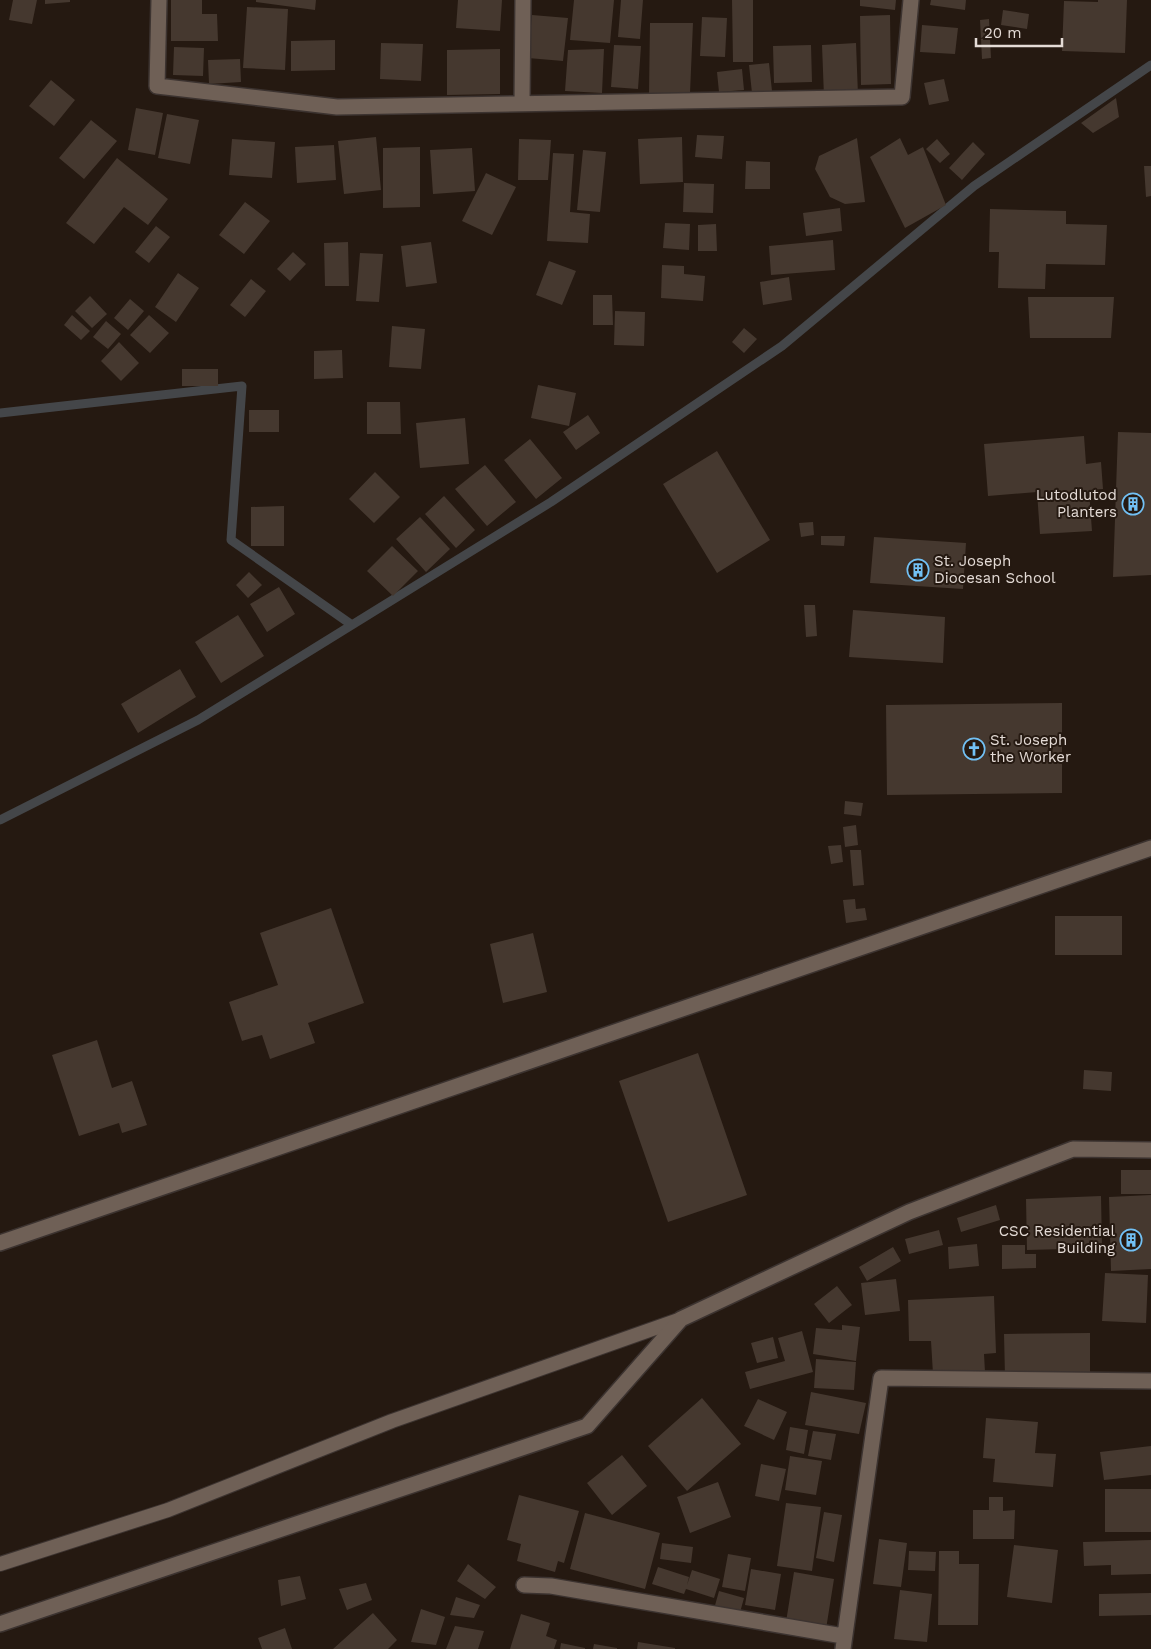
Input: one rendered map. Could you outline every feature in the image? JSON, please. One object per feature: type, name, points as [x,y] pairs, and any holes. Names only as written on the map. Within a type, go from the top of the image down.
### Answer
[{"type":"street","points":[[159,0],[157,86],[337,107],[522,102],[902,97],[911,0]]},
{"type":"street","points":[[522,102],[523,0]]},
{"type":"street","points":[[0,1243],[1151,848]]},
{"type":"street","points":[[0,1624],[587,1426],[681,1319],[909,1212],[1073,1149],[1151,1150]]},
{"type":"street","points":[[524,1585],[550,1586],[843,1642],[881,1378],[1151,1381]]},
{"type":"lane","points":[[0,1564],[168,1510],[392,1421],[681,1319]]},
{"type":"building","points":[[13,0],[37,0],[32,24],[9,20]]},
{"type":"building","points":[[45,0],[70,0],[70,2],[45,4]]},
{"type":"building","points":[[171,0],[202,0],[202,14],[217,14],[218,41],[171,41]]},
{"type":"building","points":[[256,0],[316,0],[315,10],[256,2]]},
{"type":"building","points":[[458,0],[502,0],[500,31],[456,28]]},
{"type":"building","points":[[574,0],[614,0],[610,43],[570,40]]},
{"type":"building","points":[[621,0],[643,0],[640,39],[618,37]]},
{"type":"building","points":[[732,0],[753,0],[753,62],[733,62]]},
{"type":"building","points":[[860,0],[896,0],[895,10],[860,6]]},
{"type":"building","points":[[931,0],[966,0],[965,10],[930,5]]},
{"type":"building","points":[[1098,0],[1127,0],[1125,53],[1062,51],[1064,1],[1098,2]]},
{"type":"building","points":[[247,7],[288,9],[285,70],[243,68]]},
{"type":"building","points":[[1003,10],[1029,14],[1027,29],[1001,25]]},
{"type":"building","points":[[532,15],[568,18],[563,61],[528,58]]},
{"type":"building","points":[[890,15],[891,84],[861,85],[860,16]]},
{"type":"building","points":[[702,17],[727,18],[725,57],[700,56]]},
{"type":"building","points":[[989,19],[991,58],[982,59],[980,20]]},
{"type":"building","points":[[650,23],[693,23],[690,93],[649,94]]},
{"type":"building","points":[[922,25],[958,28],[955,54],[920,52]]},
{"type":"building","points":[[335,40],[335,70],[291,71],[291,41]]},
{"type":"building","points":[[381,43],[423,44],[421,81],[380,79]]},
{"type":"building","points":[[856,43],[858,95],[824,97],[822,45]]},
{"type":"building","points":[[614,45],[641,46],[638,89],[611,87]]},
{"type":"building","points":[[811,45],[812,82],[774,83],[773,46]]},
{"type":"building","points":[[174,47],[204,48],[203,76],[173,75]]},
{"type":"building","points":[[500,49],[500,94],[447,95],[447,50]]},
{"type":"building","points":[[604,49],[602,93],[565,91],[568,50]]},
{"type":"building","points":[[240,59],[241,82],[209,84],[208,60]]},
{"type":"building","points":[[769,63],[772,91],[752,93],[749,65]]},
{"type":"building","points":[[742,69],[744,90],[719,92],[717,72]]},
{"type":"building","points":[[944,79],[949,101],[929,105],[924,83]]},
{"type":"building","points":[[51,80],[75,100],[54,126],[29,106]]},
{"type":"building","points":[[1116,98],[1119,117],[1093,133],[1081,123]]},
{"type":"building","points":[[136,108],[163,113],[155,155],[128,150]]},
{"type":"building","points":[[167,114],[199,120],[190,164],[158,158]]},
{"type":"building","points":[[91,120],[117,141],[84,179],[59,158]]},
{"type":"building","points":[[697,135],[724,136],[722,159],[695,157]]},
{"type":"building","points":[[376,137],[381,190],[344,194],[338,141]]},
{"type":"building","points":[[682,137],[683,182],[640,184],[638,139]]},
{"type":"building","points":[[857,138],[865,202],[845,204],[830,197],[815,169],[819,156]]},
{"type":"building","points":[[900,138],[908,155],[923,147],[946,205],[905,228],[870,157]]},
{"type":"building","points":[[232,139],[275,142],[272,178],[229,175]]},
{"type":"building","points":[[519,139],[551,140],[548,180],[518,180]]},
{"type":"building","points":[[937,139],[950,154],[940,163],[926,149]]},
{"type":"building","points":[[973,142],[985,154],[962,180],[949,168]]},
{"type":"building","points":[[334,145],[336,180],[297,183],[295,147]]},
{"type":"building","points":[[420,147],[420,207],[383,208],[383,148]]},
{"type":"building","points":[[472,148],[475,191],[433,194],[430,150]]},
{"type":"building","points":[[583,150],[606,152],[600,212],[577,210]]},
{"type":"building","points":[[553,153],[574,154],[570,212],[590,214],[588,243],[547,241]]},
{"type":"building","points":[[117,158],[168,199],[148,225],[124,207],[94,244],[66,223]]},
{"type":"building","points":[[746,161],[770,162],[770,189],[745,189]]},
{"type":"building","points":[[1144,166],[1151,166],[1151,196],[1146,197]]},
{"type":"building","points":[[486,173],[516,187],[492,235],[462,221]]},
{"type":"building","points":[[684,183],[714,184],[713,213],[683,212]]},
{"type":"building","points":[[245,202],[270,221],[244,254],[219,235]]},
{"type":"building","points":[[840,208],[842,231],[806,236],[803,213]]},
{"type":"building","points":[[990,209],[1066,211],[1066,224],[1107,225],[1105,265],[1046,264],[1045,289],[998,288],[999,252],[989,252]]},
{"type":"building","points":[[665,223],[690,224],[689,250],[663,248]]},
{"type":"building","points":[[716,224],[717,251],[698,251],[698,225]]},
{"type":"building","points":[[156,226],[170,237],[149,263],[135,252]]},
{"type":"building","points":[[833,240],[835,270],[771,275],[769,246]]},
{"type":"building","points":[[348,242],[349,286],[325,286],[324,243]]},
{"type":"building","points":[[431,242],[437,283],[406,287],[401,246]]},
{"type":"building","points":[[293,252],[306,264],[290,281],[277,269]]},
{"type":"building","points":[[360,253],[383,254],[379,302],[356,301]]},
{"type":"building","points":[[549,261],[576,271],[562,305],[536,295]]},
{"type":"building","points":[[662,265],[684,266],[684,274],[705,276],[703,301],[661,298]]},
{"type":"building","points":[[178,273],[199,288],[176,322],[155,307]]},
{"type":"building","points":[[789,277],[792,300],[763,305],[760,282]]},
{"type":"building","points":[[251,279],[266,291],[245,317],[230,305]]},
{"type":"building","points":[[593,295],[612,295],[613,325],[593,325]]},
{"type":"building","points":[[90,296],[107,314],[92,328],[75,311]]},
{"type":"building","points":[[1028,297],[1114,297],[1111,338],[1030,338]]},
{"type":"building","points":[[130,299],[144,311],[128,330],[114,318]]},
{"type":"building","points":[[615,311],[645,312],[644,346],[614,345]]},
{"type":"building","points":[[72,315],[90,331],[81,340],[64,325]]},
{"type":"building","points":[[149,315],[169,333],[150,353],[130,335]]},
{"type":"building","points":[[106,321],[121,334],[108,349],[93,337]]},
{"type":"building","points":[[392,326],[425,329],[421,369],[389,367]]},
{"type":"building","points":[[744,328],[757,339],[744,353],[732,342]]},
{"type":"building","points":[[119,342],[139,363],[121,381],[101,361]]},
{"type":"building","points":[[342,350],[343,378],[314,379],[314,351]]},
{"type":"building","points":[[182,369],[218,369],[218,386],[182,386]]},
{"type":"building","points":[[538,385],[576,393],[569,426],[531,418]]},
{"type":"building","points":[[367,402],[400,402],[401,434],[367,434]]},
{"type":"building","points":[[249,410],[279,410],[279,432],[249,432]]},
{"type":"building","points":[[588,415],[600,433],[576,450],[563,432]]},
{"type":"building","points":[[465,418],[469,464],[420,468],[416,423]]},
{"type":"building","name":"Lutodlutod Planters","points":[[1118,432],[1151,433],[1151,575],[1113,577]]},
{"type":"building","points":[[1084,436],[1086,464],[1101,462],[1103,489],[1089,490],[1092,531],[1040,534],[1037,492],[988,496],[984,444]]},
{"type":"building","points":[[530,439],[562,478],[536,499],[504,460]]},
{"type":"building","points":[[717,451],[770,540],[717,573],[663,484]]},
{"type":"building","points":[[485,465],[516,502],[487,526],[455,489]]},
{"type":"building","points":[[375,472],[400,497],[374,523],[349,499]]},
{"type":"building","points":[[444,496],[475,530],[456,548],[425,514]]},
{"type":"building","points":[[284,506],[284,546],[251,546],[251,507]]},
{"type":"building","points":[[420,517],[450,549],[426,572],[396,539]]},
{"type":"building","points":[[813,522],[814,535],[801,537],[799,523]]},
{"type":"building","points":[[821,536],[845,536],[844,546],[821,545]]},
{"type":"building","name":"St. Joseph Diocesan School","points":[[874,537],[966,543],[963,589],[870,583]]},
{"type":"building","points":[[392,546],[418,571],[393,596],[367,571]]},
{"type":"building","points":[[249,572],[262,585],[248,598],[236,585]]},
{"type":"building","points":[[279,587],[295,614],[267,632],[250,604]]},
{"type":"building","points":[[804,605],[815,605],[817,636],[806,637]]},
{"type":"building","name":"St. Joseph Diocesan School","points":[[853,610],[945,617],[943,663],[849,657]]},
{"type":"building","points":[[238,615],[264,656],[221,683],[195,642]]},
{"type":"building","points":[[180,669],[196,697],[138,733],[121,704]]},
{"type":"building","name":"St. Joseph the Worker","points":[[1062,703],[1062,793],[887,795],[886,705]]},
{"type":"building","points":[[845,801],[863,803],[861,816],[844,814]]},
{"type":"building","points":[[856,825],[858,845],[845,847],[843,827]]},
{"type":"building","points":[[841,845],[843,862],[831,864],[828,846]]},
{"type":"building","points":[[850,850],[861,850],[864,885],[853,886]]},
{"type":"building","points":[[855,899],[856,909],[865,908],[867,920],[846,923],[843,900]]},
{"type":"building","points":[[331,908],[364,1003],[308,1023],[315,1043],[270,1059],[262,1035],[242,1041],[229,1002],[278,985],[260,933]]},
{"type":"building","points":[[1055,916],[1122,916],[1122,955],[1055,955]]},
{"type":"building","points":[[533,933],[547,992],[503,1003],[490,944]]},
{"type":"building","points":[[97,1040],[112,1088],[132,1081],[147,1125],[122,1133],[119,1123],[79,1136],[52,1055]]},
{"type":"building","points":[[698,1053],[747,1195],[668,1222],[619,1081]]},
{"type":"building","points":[[1084,1070],[1112,1072],[1111,1091],[1083,1089]]},
{"type":"building","points":[[1121,1170],[1151,1170],[1151,1194],[1121,1194]]},
{"type":"building","name":"CSC Residential Building","points":[[1151,1195],[1151,1269],[1111,1271],[1109,1197]]},
{"type":"building","points":[[1101,1196],[1102,1248],[1027,1250],[1026,1199]]},
{"type":"building","points":[[996,1205],[1000,1220],[961,1232],[957,1218]]},
{"type":"building","points":[[939,1230],[943,1245],[909,1254],[905,1239]]},
{"type":"building","points":[[977,1244],[979,1266],[949,1269],[948,1247]]},
{"type":"building","points":[[1002,1245],[1025,1245],[1025,1254],[1036,1254],[1036,1268],[1002,1269]]},
{"type":"building","points":[[893,1247],[901,1261],[867,1281],[859,1267]]},
{"type":"building","name":"CSC Residential Building","points":[[1105,1273],[1148,1275],[1146,1323],[1102,1321]]},
{"type":"building","points":[[896,1279],[900,1311],[865,1315],[861,1283]]},
{"type":"building","points":[[837,1286],[852,1305],[829,1323],[814,1304]]},
{"type":"building","points":[[994,1296],[996,1353],[984,1354],[985,1372],[933,1374],[931,1341],[909,1341],[908,1300]]},
{"type":"building","points":[[842,1325],[860,1327],[856,1361],[813,1354],[816,1328],[842,1330]]},
{"type":"building","points":[[802,1331],[813,1372],[750,1389],[745,1372],[785,1361],[778,1338]]},
{"type":"building","points":[[1090,1333],[1090,1376],[1005,1377],[1004,1334]]},
{"type":"building","points":[[773,1337],[778,1358],[757,1363],[751,1343]]},
{"type":"building","points":[[816,1359],[856,1362],[854,1390],[814,1388]]},
{"type":"building","points":[[811,1392],[866,1403],[859,1434],[805,1425]]},
{"type":"building","points":[[702,1398],[741,1444],[687,1491],[648,1446]]},
{"type":"building","points":[[758,1399],[787,1412],[774,1440],[744,1426]]},
{"type":"building","points":[[986,1418],[1038,1422],[1035,1453],[1056,1454],[1053,1487],[993,1482],[995,1459],[983,1458]]},
{"type":"building","points":[[790,1427],[808,1430],[804,1454],[786,1450]]},
{"type":"building","points":[[813,1431],[836,1434],[831,1460],[808,1456]]},
{"type":"building","points":[[1151,1446],[1151,1475],[1104,1480],[1100,1452]]},
{"type":"building","points":[[622,1455],[647,1486],[612,1515],[587,1483]]},
{"type":"building","points":[[790,1456],[822,1461],[816,1495],[785,1490]]},
{"type":"building","points":[[761,1464],[786,1469],[779,1501],[755,1496]]},
{"type":"building","points":[[718,1482],[731,1517],[690,1533],[677,1497]]},
{"type":"building","points":[[1105,1489],[1151,1489],[1151,1532],[1105,1532]]},
{"type":"building","points":[[519,1495],[579,1511],[564,1563],[558,1561],[555,1572],[517,1561],[521,1544],[507,1540]]},
{"type":"building","points":[[989,1497],[1003,1497],[1003,1511],[1015,1510],[1014,1539],[973,1539],[973,1510],[989,1510]]},
{"type":"building","points":[[786,1503],[821,1507],[812,1571],[777,1566]]},
{"type":"building","points":[[824,1512],[842,1515],[834,1562],[816,1558]]},
{"type":"building","points":[[585,1513],[660,1533],[645,1589],[570,1569]]},
{"type":"building","points":[[879,1539],[907,1543],[901,1587],[873,1584]]},
{"type":"building","points":[[1151,1540],[1151,1574],[1111,1575],[1111,1565],[1084,1566],[1083,1542]]},
{"type":"building","points":[[662,1543],[693,1547],[691,1563],[660,1559]]},
{"type":"building","points":[[1014,1545],[1058,1550],[1052,1603],[1007,1597]]},
{"type":"building","points":[[909,1551],[936,1552],[935,1571],[908,1570]]},
{"type":"building","points":[[939,1551],[959,1551],[959,1564],[979,1564],[978,1625],[938,1625]]},
{"type":"building","points":[[728,1554],[751,1558],[745,1591],[722,1587]]},
{"type":"building","points":[[468,1564],[496,1587],[485,1599],[457,1581]]},
{"type":"building","points":[[658,1567],[689,1577],[687,1585],[692,1570],[720,1579],[714,1598],[686,1589],[684,1594],[652,1584]]},
{"type":"building","points":[[751,1569],[781,1574],[775,1610],[745,1605]]},
{"type":"building","points":[[794,1572],[834,1579],[826,1629],[786,1622]]},
{"type":"building","points":[[300,1576],[306,1599],[281,1606],[278,1580]]},
{"type":"building","points":[[366,1583],[372,1600],[347,1610],[339,1589]]},
{"type":"building","points":[[900,1590],[932,1594],[927,1642],[894,1639]]},
{"type":"building","points":[[719,1591],[744,1598],[739,1616],[714,1609]]},
{"type":"building","points":[[1151,1593],[1151,1615],[1099,1616],[1099,1594]]},
{"type":"building","points":[[456,1597],[480,1605],[474,1618],[450,1615]]},
{"type":"building","points":[[421,1609],[445,1617],[436,1645],[411,1642]]},
{"type":"building","points":[[373,1613],[397,1640],[388,1649],[333,1649]]},
{"type":"building","points":[[521,1614],[550,1623],[546,1636],[557,1640],[554,1649],[510,1649]]},
{"type":"building","points":[[455,1626],[484,1631],[478,1649],[446,1649]]},
{"type":"building","points":[[285,1628],[292,1649],[262,1649],[258,1638]]},
{"type":"building","points":[[638,1642],[675,1648],[675,1649],[637,1649]]},
{"type":"building","points":[[561,1643],[585,1648],[585,1649],[560,1649]]},
{"type":"building","points":[[594,1644],[617,1648],[617,1649],[593,1649]]},
{"type":"waterway","points":[[0,820],[198,720],[551,502],[782,346],[974,186],[1151,65]]},
{"type":"waterway","points":[[0,413],[242,386],[231,540],[352,625]]},
{"type":"place","name":"Lutodlutod Planters","points":[[1133,504]]},
{"type":"place","name":"St. Joseph Diocesan School","points":[[918,570]]},
{"type":"place","name":"St. Joseph the Worker","points":[[974,749]]},
{"type":"place","name":"CSC Residential Building","points":[[1131,1240]]}]
